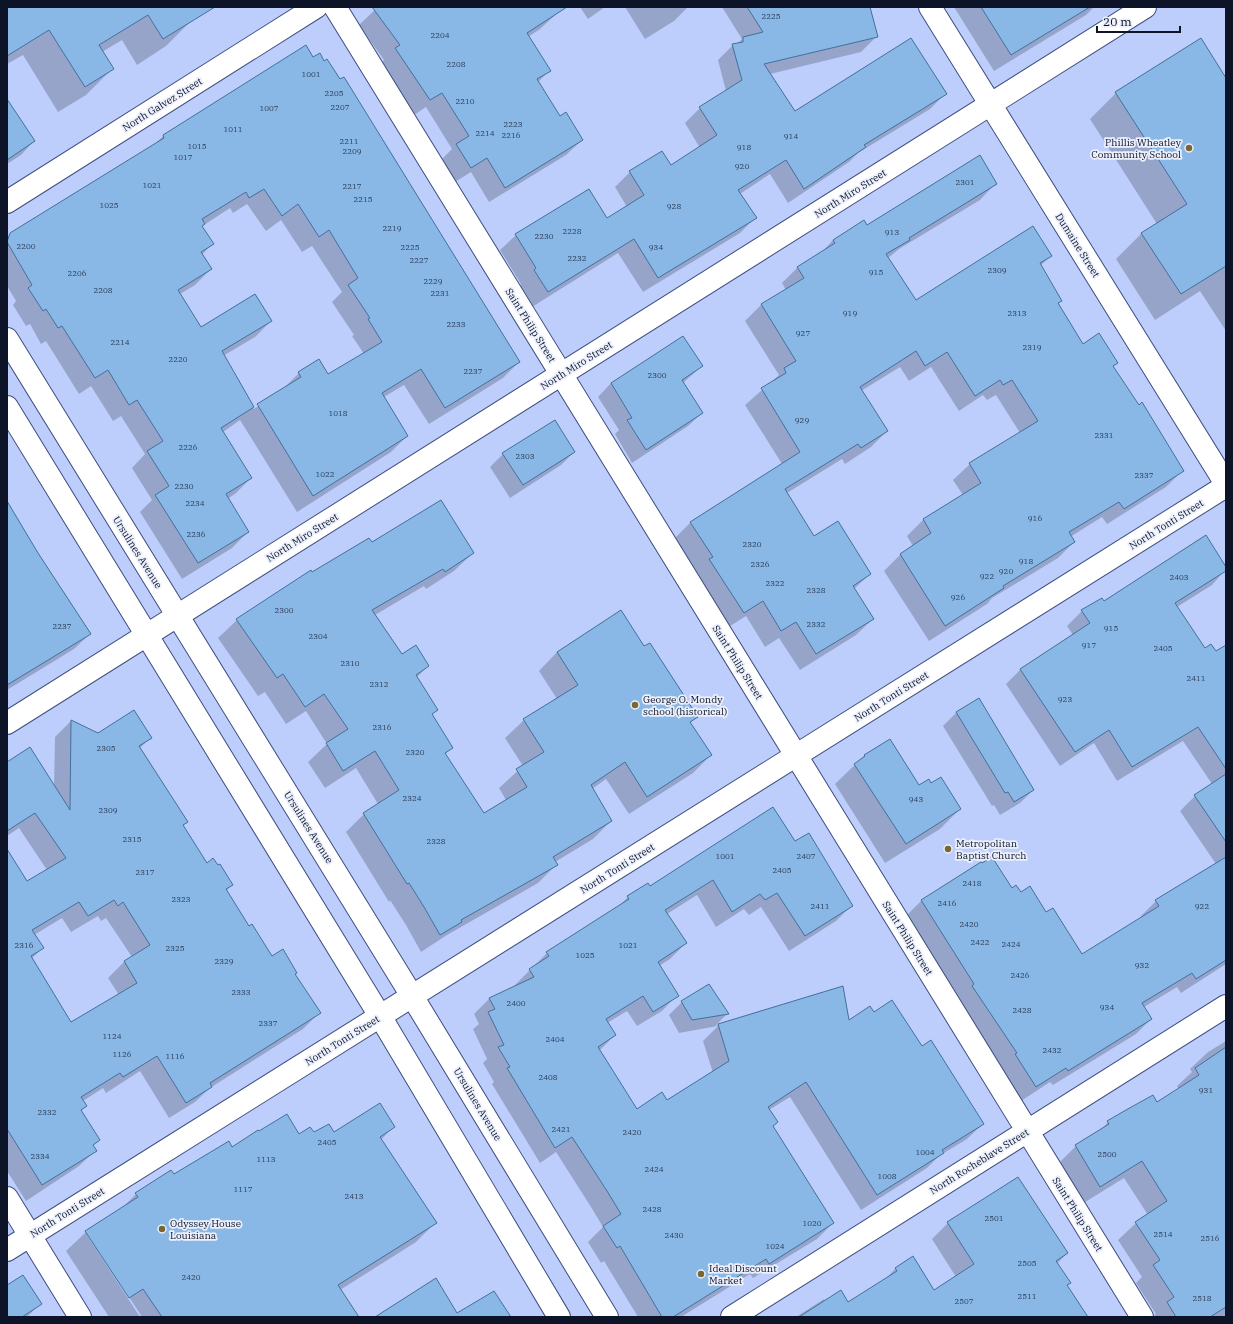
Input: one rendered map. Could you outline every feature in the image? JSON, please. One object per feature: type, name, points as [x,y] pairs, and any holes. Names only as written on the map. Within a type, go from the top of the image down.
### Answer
[{"type":"street","name":"North Galvez Street","points":[[7,202],[316,7]]},
{"type":"street","name":"Saint Philip Street","points":[[335,7],[1142,1317]]},
{"type":"street","name":"Dumaine Street","points":[[930,7],[1226,485]]},
{"type":"street","name":"North Miro Street","points":[[7,723],[1145,7]]},
{"type":"street","name":"Ursulines Avenue","points":[[7,340],[178,615],[608,1317]]},
{"type":"street","points":[[7,407],[380,1016],[559,1317]]},
{"type":"street","name":"North Tonti Street","points":[[7,1250],[1226,485]]},
{"type":"street","name":"North Rocheblave Street","points":[[732,1317],[1226,1006]]},
{"type":"street","points":[[7,1198],[80,1317]]},
{"type":"building","points":[[7,7],[215,7],[163,39],[148,15],[99,45],[114,69],[85,87],[49,30],[7,56]]},
{"type":"building","points":[[372,7],[567,7],[527,33],[551,71],[537,79],[560,116],[566,112],[583,140],[505,188],[487,158],[471,168],[456,144],[469,136],[442,93],[430,100],[395,48],[400,45]]},
{"type":"building","points":[[747,7],[870,7],[878,37],[764,64],[795,111],[911,38],[947,94],[864,145],[866,147],[804,189],[786,160],[738,190],[757,218],[658,278],[634,239],[548,292],[534,270],[536,268],[515,234],[589,189],[607,218],[644,195],[629,171],[662,151],[671,165],[717,135],[699,107],[742,80],[732,44],[743,42],[743,37],[763,32]]},
{"type":"building","points":[[981,7],[1090,7],[1011,55]]},
{"type":"building","name":"Phillis Wheatley Community School","points":[[1201,38],[1226,78],[1226,266],[1181,294],[1141,233],[1187,204],[1115,92]]},
{"type":"building","points":[[306,45],[313,57],[320,53],[324,61],[327,59],[340,79],[344,77],[520,362],[445,408],[421,369],[382,393],[408,436],[313,496],[257,404],[301,377],[298,372],[319,359],[328,374],[382,342],[368,319],[370,318],[348,285],[358,278],[329,230],[319,237],[298,204],[282,216],[264,189],[249,198],[246,192],[202,219],[205,224],[202,226],[214,244],[201,252],[212,269],[178,290],[201,327],[255,294],[272,321],[222,351],[254,407],[221,428],[252,478],[226,494],[249,532],[198,563],[155,495],[169,486],[147,451],[163,441],[137,400],[129,405],[108,370],[95,378],[62,326],[58,328],[46,309],[43,311],[28,288],[32,285],[7,242],[10,233],[164,138],[163,135]]},
{"type":"building","points":[[7,99],[35,141],[7,160]]},
{"type":"building","points":[[980,155],[997,184],[909,238],[910,240],[886,254],[916,300],[1033,226],[1052,256],[1040,263],[1062,301],[1058,303],[1083,344],[1099,333],[1118,363],[1113,366],[1139,405],[1142,402],[1184,471],[1124,509],[1119,502],[1069,532],[1075,542],[1003,586],[1004,588],[945,626],[900,554],[931,533],[923,519],[981,483],[969,463],[1038,421],[1012,380],[1003,385],[1000,380],[975,396],[947,352],[925,366],[916,351],[860,387],[888,431],[861,448],[858,444],[785,489],[814,536],[838,521],[871,574],[853,586],[874,619],[816,654],[796,622],[781,631],[763,601],[744,613],[709,559],[713,557],[690,522],[800,452],[761,388],[786,373],[784,368],[796,361],[761,304],[804,278],[797,267],[835,243],[833,240],[864,220],[867,225]]},
{"type":"building","points":[[683,336],[703,366],[682,380],[703,413],[646,450],[627,420],[632,418],[611,383]]},
{"type":"building","points":[[555,420],[575,452],[523,485],[502,453]]},
{"type":"building","points":[[441,500],[474,553],[445,572],[443,569],[372,610],[402,654],[416,645],[429,666],[416,675],[438,710],[432,714],[453,748],[445,753],[484,813],[527,787],[516,769],[544,752],[523,719],[578,685],[557,652],[621,610],[644,646],[650,643],[698,717],[690,722],[712,755],[647,797],[625,762],[591,785],[612,821],[553,857],[558,865],[461,920],[462,922],[440,935],[409,883],[407,884],[363,813],[399,790],[375,751],[343,771],[326,743],[348,729],[324,694],[305,707],[283,674],[277,678],[236,619],[311,570],[312,572],[369,538],[372,542]]},
{"type":"building","points":[[7,501],[38,553],[91,634],[7,685]]},
{"type":"building","points":[[1206,535],[1226,567],[1226,571],[1175,603],[1205,648],[1211,644],[1216,651],[1226,645],[1226,769],[1198,727],[1132,767],[1109,730],[1075,752],[1020,669],[1090,623],[1081,610],[1102,598],[1104,601]]},
{"type":"building","points":[[979,698],[1034,790],[1014,802],[1008,792],[1005,793],[956,712]]},
{"type":"building","points":[[134,710],[152,738],[139,746],[188,822],[183,825],[207,863],[213,858],[218,865],[220,864],[233,885],[226,889],[249,926],[252,924],[272,956],[283,949],[297,973],[295,974],[321,1013],[210,1083],[212,1087],[186,1103],[157,1056],[123,1077],[120,1073],[81,1097],[87,1106],[81,1110],[100,1140],[93,1145],[97,1151],[42,1185],[7,1129],[7,849],[27,881],[66,858],[35,813],[7,831],[7,762],[30,747],[70,810],[71,720],[98,733]],"holes":[[[114,900],[118,906],[123,902],[150,945],[124,961],[137,983],[71,1022],[31,956],[44,948],[32,930],[79,902],[88,916]]]},
{"type":"building","points":[[890,739],[919,785],[929,779],[931,783],[941,777],[961,809],[906,844],[854,764],[865,756],[864,755]]},
{"type":"building","points":[[1226,774],[1226,842],[1194,795]]},
{"type":"building","points":[[773,807],[795,841],[809,833],[853,906],[805,936],[777,893],[765,900],[760,894],[732,912],[713,880],[665,910],[687,943],[658,962],[679,996],[653,1012],[643,996],[606,1019],[616,1035],[598,1047],[637,1109],[662,1092],[667,1100],[729,1061],[718,1024],[843,986],[849,1020],[870,1006],[874,1012],[892,1000],[922,1046],[931,1040],[984,1124],[942,1150],[944,1153],[877,1195],[806,1082],[768,1107],[778,1122],[773,1126],[834,1223],[769,1264],[766,1259],[673,1317],[662,1317],[620,1246],[617,1248],[603,1226],[621,1214],[607,1191],[572,1137],[555,1148],[507,1068],[510,1067],[498,1047],[504,1045],[488,1012],[495,1009],[489,998],[534,977],[529,969],[549,956],[546,952],[629,899],[627,896],[648,883],[650,886]]},
{"type":"building","points":[[992,857],[1012,888],[1016,885],[1021,892],[1030,886],[1046,912],[1053,908],[1082,954],[1159,906],[1155,900],[1226,857],[1226,960],[1196,979],[1192,973],[1142,1003],[1152,1019],[1068,1071],[1066,1068],[1036,1087],[1015,1054],[1017,1053],[972,986],[974,984],[921,900],[981,862],[982,863]]},
{"type":"building","points":[[709,984],[729,1014],[692,1020],[681,1001]]},
{"type":"building","points":[[1226,1047],[1226,1307],[1210,1317],[1176,1317],[1167,1302],[1174,1297],[1153,1265],[1160,1260],[1135,1222],[1167,1201],[1142,1161],[1100,1187],[1075,1145],[1109,1124],[1107,1121],[1126,1110],[1153,1095],[1157,1102],[1199,1075],[1195,1068]]},
{"type":"building","points":[[380,1103],[395,1127],[380,1137],[437,1223],[338,1285],[359,1317],[162,1317],[143,1289],[129,1298],[85,1231],[138,1197],[135,1193],[171,1170],[174,1174],[229,1141],[232,1147],[258,1130],[259,1131],[287,1114],[299,1134],[310,1127],[314,1132],[329,1124],[334,1132]]},
{"type":"building","points":[[1018,1177],[1068,1253],[1056,1261],[1071,1283],[1067,1285],[1088,1317],[799,1317],[841,1290],[848,1302],[897,1271],[895,1268],[913,1256],[934,1290],[974,1264],[947,1222]]},
{"type":"building","points":[[23,1275],[42,1304],[22,1317],[7,1317],[7,1285]]},
{"type":"building","points":[[436,1278],[457,1313],[494,1291],[511,1317],[375,1317]]},
{"type":"place","name":"Phillis Wheatley Community School","points":[[1189,148]]},
{"type":"place","name":"George O. Mondy school (historical)","points":[[635,705]]},
{"type":"place","name":"Metropolitan Baptist Church","points":[[948,849]]},
{"type":"place","name":"Odyssey House Louisiana","points":[[162,1229]]},
{"type":"place","name":"Ideal Discount Market","points":[[701,1274]]}]
